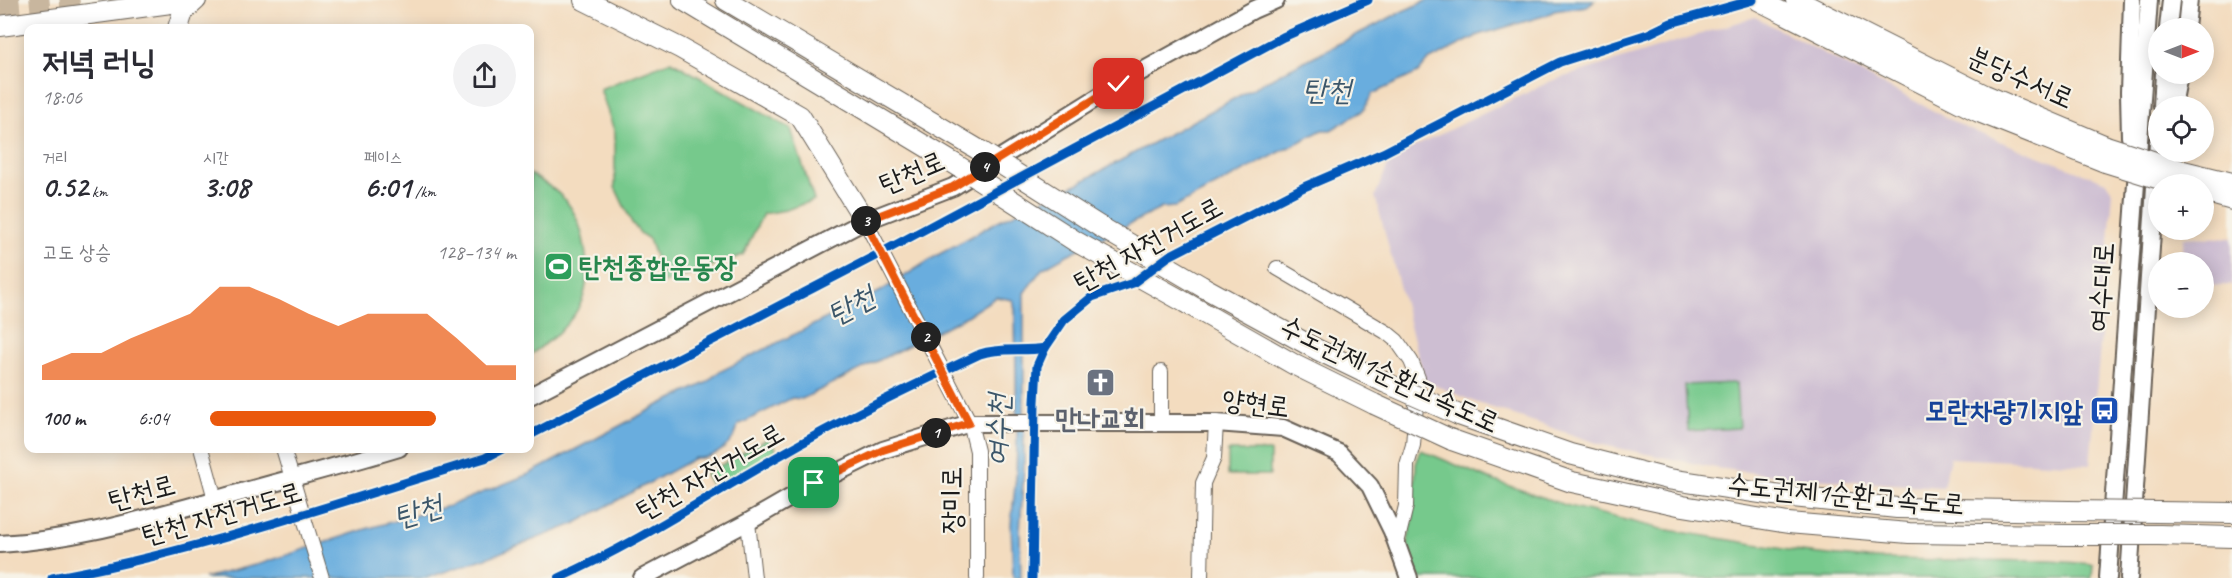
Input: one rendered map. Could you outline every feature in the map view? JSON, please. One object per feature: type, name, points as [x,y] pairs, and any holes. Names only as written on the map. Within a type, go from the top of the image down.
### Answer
[{"type":"highway","points":[[0,26],[194,0]]},
{"type":"highway","points":[[179,24],[183,12],[194,0]]},
{"type":"highway","points":[[584,0],[680,48],[800,117],[865,221]]},
{"type":"highway","name":"수도권제1순환고속도로","points":[[683,0],[955,164],[1075,241],[1295,365],[1452,440],[1572,482],[1683,506],[1788,523],[1909,533],[2232,537]]},
{"type":"highway","name":"수도권제1순환고속도로","points":[[726,0],[980,150],[1099,226],[1203,287],[1318,350],[1459,415],[1570,454],[1668,479],[1774,495],[1897,508],[2232,513]]},
{"type":"highway","name":"분당수서로","points":[[1758,0],[1819,12],[2106,154]]},
{"type":"highway","points":[[152,6],[166,15],[171,24]]},
{"type":"highway","name":"분당수서로","points":[[1793,8],[1978,112],[2168,174]]},
{"type":"highway","name":"분당수서로","points":[[2214,181],[2232,183]]},
{"type":"highway","points":[[2214,195],[2232,200]]},
{"type":"main road","name":"탄천로","points":[[534,394],[865,221],[953,187],[1119,84],[1253,10],[1276,0]]},
{"type":"main road","points":[[2132,0],[2129,92],[2134,214]]},
{"type":"main road","name":"여수대로","points":[[2108,578],[2149,0]]},
{"type":"main road","points":[[2169,18],[2170,0]]},
{"type":"main road","points":[[2187,18],[2189,0]]},
{"type":"main road","name":"여수대로","points":[[2129,578],[2150,240]]},
{"type":"main road","points":[[642,578],[748,522],[814,483],[883,450],[969,423]]},
{"type":"main road","name":"양현로","points":[[969,423],[1216,423],[1283,428],[1339,453],[1370,486],[1397,543],[1409,578]]},
{"type":"main road","name":"탄천로","points":[[0,544],[94,532],[292,480],[382,453]]},
{"type":"street","name":"장미로","points":[[865,221],[969,423],[977,451],[976,578]]},
{"type":"street","points":[[1277,267],[1386,332],[1411,361],[1418,378],[1413,445],[1407,465],[1406,506],[1397,543]]},
{"type":"street","points":[[1161,372],[1161,423]]},
{"type":"street","points":[[1201,578],[1203,483],[1214,458],[1216,423]]},
{"type":"street","points":[[202,453],[216,499]]},
{"type":"street","points":[[284,453],[322,578]]},
{"type":"street","points":[[748,522],[754,578]]},
{"type":"shaded area","points":[[1755,17],[1968,129],[2106,182],[2113,192],[2090,465],[1950,458],[1943,487],[1794,478],[1716,468],[1603,445],[1472,401],[1425,381],[1375,196],[1391,158],[1551,81]]},
{"type":"shaded area","points":[[2232,238],[2232,285],[2214,286],[2214,252],[2182,252],[2184,240]]},
{"type":"green space","points":[[671,61],[791,129],[814,200],[786,210],[763,214],[743,255],[664,283],[649,239],[641,234],[632,223],[615,187],[615,133],[600,89]]},
{"type":"green space","name":"탄천종합운동장","points":[[534,177],[558,193],[573,211],[582,235],[587,262],[586,287],[579,307],[568,323],[534,352]]},
{"type":"green space","points":[[1736,383],[1739,428],[1688,431],[1685,385]]},
{"type":"green space","points":[[769,438],[778,453],[714,489],[705,474]]},
{"type":"green space","points":[[1421,450],[1489,479],[1565,505],[1662,529],[1801,552],[1868,559],[2051,561],[2093,564],[2092,578],[1419,578],[1408,550],[1408,539],[1413,519],[1416,464]]},
{"type":"green space","points":[[1228,451],[1270,451],[1270,475],[1228,475]]},
{"type":"water","name":"탄천","points":[[1428,0],[1595,0],[1587,6],[1554,11],[1479,35],[1428,61],[1418,73],[1372,94],[1364,110],[1331,130],[1322,130],[1175,207],[1162,208],[1042,269],[1024,293],[1024,467],[1020,532],[1021,578],[1013,578],[1011,524],[1017,440],[1015,310],[1013,300],[996,297],[965,317],[802,399],[792,398],[738,425],[733,438],[716,453],[695,458],[574,524],[489,557],[426,578],[204,578],[263,563],[366,529],[449,506],[529,474],[661,404],[706,383],[717,373],[881,291],[936,256],[1000,220],[1079,183],[1283,72]]},
{"type":"tunnel","points":[[0,8],[81,0]]},
{"type":"cycle path","points":[[534,433],[875,256],[1283,37],[1368,0]]},
{"type":"cycle path","name":"탄천 자전거도로","points":[[559,578],[642,536],[827,429],[954,366],[988,352],[1045,348],[1064,320],[1092,297],[1133,283],[1169,256],[1304,187],[1383,153],[1560,62],[1648,34],[1671,23],[1753,0]]},
{"type":"cycle path","points":[[1032,578],[1037,366],[1045,348]]},
{"type":"cycle path","name":"탄천 자전거도로","points":[[52,578],[216,540],[485,458],[494,453]]},
{"type":"place","name":"탄천종합운동장","points":[[558,266]]},
{"type":"place","name":"만나교회","points":[[1100,382]]},
{"type":"place","name":"모란차량기지앞","points":[[2104,410]]},
{"type":"route","points":[[814,483],[883,450],[969,423],[865,221],[953,187],[1119,84]]},
{"type":"water label","name":"여수천","points":[[998,430]]}]
